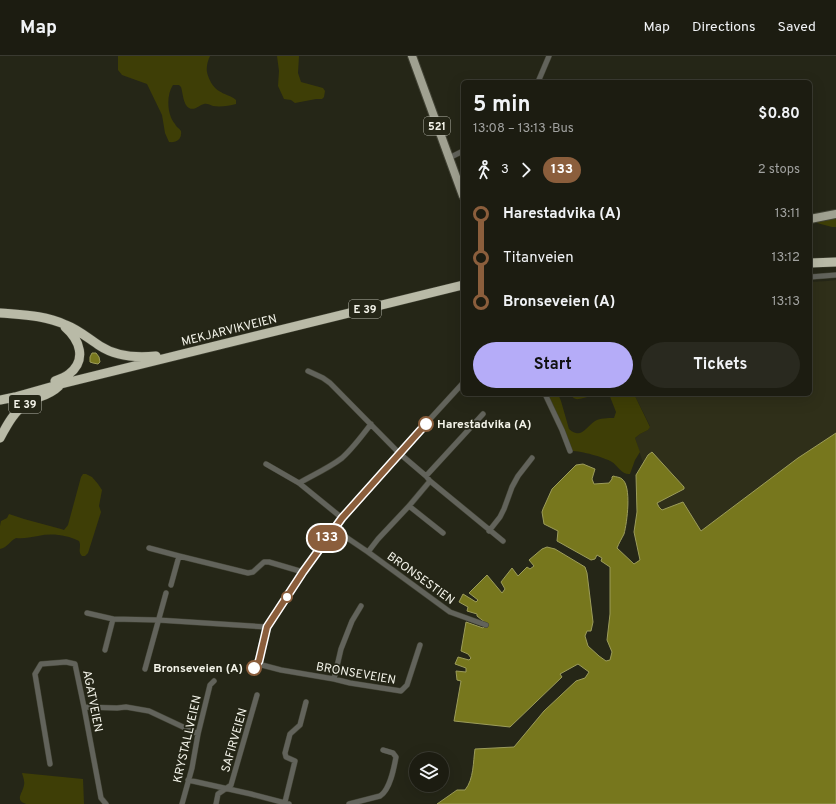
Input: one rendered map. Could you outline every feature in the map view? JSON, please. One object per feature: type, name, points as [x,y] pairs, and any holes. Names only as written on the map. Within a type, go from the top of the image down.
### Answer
[{"type":"highway","points":[[812,263],[836,262]]},
{"type":"highway","name":"MEKJARVIKVEIEN","points":[[0,400],[461,285]]},
{"type":"highway","name":"E 39","points":[[0,313],[38,316],[56,320],[71,327],[108,350],[123,356],[141,357],[180,355]]},
{"type":"highway","name":"E 39","points":[[41,389],[70,374],[78,364],[80,358],[77,340],[56,320]]},
{"type":"highway","name":"E 39","points":[[0,438],[22,407],[33,400],[50,394],[61,384]]},
{"type":"main road","name":"521","points":[[412,56],[461,191]]},
{"type":"main road","points":[[812,219],[836,214]]},
{"type":"street","points":[[539,80],[549,56]]},
{"type":"street","points":[[449,158],[461,152]]},
{"type":"street","points":[[812,277],[836,275]]},
{"type":"street","points":[[308,371],[330,383],[430,481],[503,541]]},
{"type":"street","name":"BRONSEVEIEN","points":[[420,645],[407,684],[401,691],[256,666],[259,661],[267,627],[303,572],[342,518],[461,385]]},
{"type":"street","points":[[546,396],[570,451]]},
{"type":"street","points":[[426,476],[483,414]]},
{"type":"street","points":[[299,483],[329,467],[341,458],[371,424]]},
{"type":"street","points":[[490,531],[502,513],[518,476],[532,458]]},
{"type":"street","points":[[266,464],[299,483],[342,518]]},
{"type":"street","points":[[368,552],[430,481]]},
{"type":"street","points":[[409,506],[444,533]]},
{"type":"street","name":"BRONSESTIEN","points":[[334,529],[450,612],[486,625]]},
{"type":"street","points":[[149,548],[248,573],[254,572],[264,562],[269,562],[303,572]]},
{"type":"street","points":[[171,585],[179,556]]},
{"type":"street","points":[[145,669],[166,593]]},
{"type":"street","points":[[334,679],[341,649],[352,621],[361,606]]},
{"type":"street","points":[[87,613],[112,619],[158,620],[267,627]]},
{"type":"street","points":[[105,650],[112,619]]},
{"type":"street","name":"AGATVEIEN","points":[[50,764],[35,674],[41,664],[66,662],[75,664],[101,798],[106,804]]},
{"type":"street","name":"KRYSTALLVEIEN","points":[[182,804],[192,768],[198,734],[210,685],[214,681]]},
{"type":"street","name":"SAFIRVEIEN","points":[[216,804],[218,794],[231,785],[257,695]]},
{"type":"street","points":[[287,803],[295,761],[286,757],[285,753],[290,734],[300,724],[306,702]]},
{"type":"street","points":[[84,707],[126,707],[149,711],[198,734]]},
{"type":"street","points":[[349,804],[384,794],[393,772],[396,757],[393,753],[383,750]]},
{"type":"street","name":"SAFIRVEIEN","points":[[188,780],[226,788],[266,801],[287,803]]},
{"type":"shaded area","points":[[118,56],[210,56],[207,64],[207,70],[211,83],[217,90],[236,100],[236,104],[227,106],[213,106],[205,104],[191,109],[186,104],[181,87],[179,85],[173,85],[169,94],[168,105],[170,116],[181,131],[181,136],[174,142],[169,142],[165,133],[162,115],[147,84],[122,75],[118,70]]},
{"type":"shaded area","points":[[277,56],[299,56],[298,73],[301,82],[323,88],[325,91],[324,97],[322,99],[295,103],[291,100],[284,99],[278,86],[279,71]]},
{"type":"shaded area","points":[[836,211],[836,227],[817,223],[817,220]]},
{"type":"shaded area","points":[[836,280],[836,433],[798,458],[701,531],[662,511],[657,503],[684,489],[684,487],[648,455],[643,463],[635,438],[648,430],[650,426],[635,396],[812,396],[812,282]]},
{"type":"shaded area","points":[[92,353],[96,353],[99,357],[100,362],[98,364],[90,362]]},
{"type":"shaded area","points":[[549,396],[559,396],[569,429],[573,432],[580,433],[597,420],[614,418],[616,412],[610,396],[635,396],[650,427],[648,430],[635,438],[640,452],[635,460],[630,474],[620,470],[612,462],[604,458],[587,453],[572,451]]},
{"type":"shaded area","points":[[572,396],[590,396],[578,399]]},
{"type":"shaded area","points":[[836,433],[836,804],[437,804],[457,790],[465,790],[468,786],[472,776],[475,749],[514,747],[544,711],[576,681],[585,678],[589,672],[578,664],[560,674],[562,677],[510,727],[454,721],[461,681],[457,680],[456,671],[466,672],[466,668],[455,664],[458,657],[469,660],[471,658],[468,654],[461,651],[466,622],[483,628],[487,624],[477,616],[477,614],[467,611],[468,607],[459,602],[463,594],[476,602],[478,600],[469,593],[487,575],[502,593],[505,589],[501,582],[512,568],[518,576],[527,567],[530,569],[534,566],[529,560],[542,549],[547,547],[555,549],[585,567],[593,622],[591,631],[587,631],[585,636],[588,646],[606,661],[610,660],[612,652],[607,640],[610,614],[610,567],[601,561],[602,558],[597,555],[595,559],[591,560],[557,541],[558,531],[544,524],[542,512],[552,489],[576,465],[583,464],[595,469],[592,479],[594,484],[609,483],[613,476],[621,478],[625,483],[628,497],[626,522],[624,534],[617,548],[634,564],[640,560],[634,532],[637,512],[636,475],[648,455],[652,452],[684,487],[684,489],[657,503],[659,507],[662,510],[683,502],[701,531],[798,458]]},
{"type":"shaded area","points":[[83,474],[92,477],[102,490],[99,506],[101,512],[88,553],[85,556],[82,556],[80,552],[79,541],[70,537],[59,535],[16,538],[0,549],[1,521],[7,518],[9,514],[64,530],[68,525]]},
{"type":"shaded area","points":[[22,773],[83,779],[84,804],[26,804],[22,802],[20,800],[20,796],[24,779]]},
{"type":"bus line","name":"133","points":[[254,668],[259,661],[267,627],[303,572],[342,518],[426,424]]},
{"type":"place","name":"Harestadvika (A)","points":[[426,424]]},
{"type":"place","name":"Bronseveien (A)","points":[[254,668]]}]
